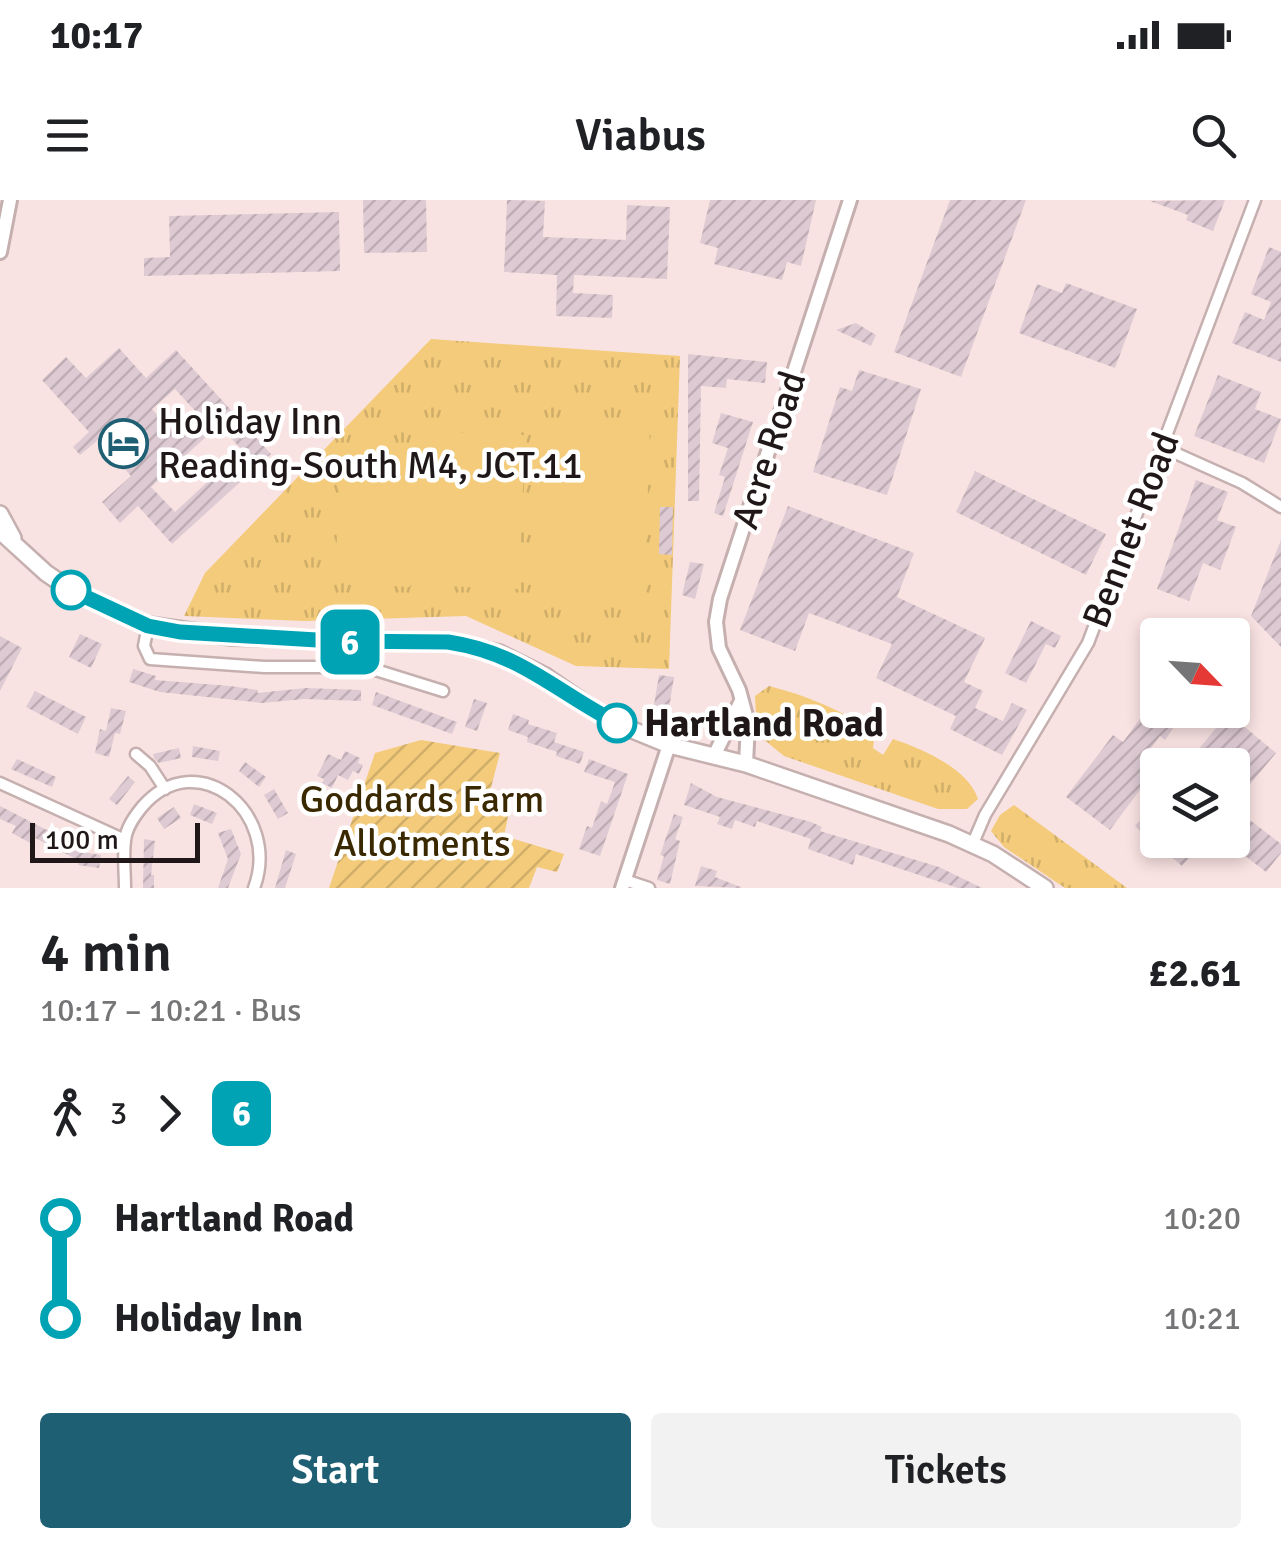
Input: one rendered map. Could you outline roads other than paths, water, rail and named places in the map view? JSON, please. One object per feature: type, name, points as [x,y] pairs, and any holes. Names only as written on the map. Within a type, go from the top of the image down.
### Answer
[{"type":"main road","points":[[0,514],[23,554]]},
{"type":"main road","points":[[0,531],[71,590],[148,626],[232,637],[448,642],[499,653],[545,676],[600,714],[668,744],[746,764],[973,843],[1045,888]]},
{"type":"street","points":[[0,252],[10,200]]},
{"type":"street","name":"Acre Road","points":[[746,764],[748,723],[739,690],[719,648],[716,622],[720,599],[850,200]]},
{"type":"street","name":"Bennet Road","points":[[973,843],[985,815],[1088,643],[1255,200]]},
{"type":"street","points":[[1164,448],[1281,507]]},
{"type":"street","points":[[148,626],[144,646],[150,658],[264,667],[366,666],[443,691]]},
{"type":"street","points":[[366,642],[366,666]]},
{"type":"street","points":[[714,756],[740,701]]},
{"type":"street","points":[[649,888],[623,884],[668,744]]},
{"type":"street","points":[[136,754],[150,766],[165,790]]},
{"type":"street","points":[[126,888],[124,840],[133,818],[149,799],[192,782],[221,789],[250,814],[262,867],[254,888]]},
{"type":"street","points":[[0,783],[124,840]]},
{"type":"place","name":"Holiday Inn Reading-South M4, JCT.11","points":[[123,443]]},
{"type":"place","name":"Hartland Road","points":[[617,723]]},
{"type":"park label","name":"Goddards Farm Allotments","points":[[422,821]]}]
